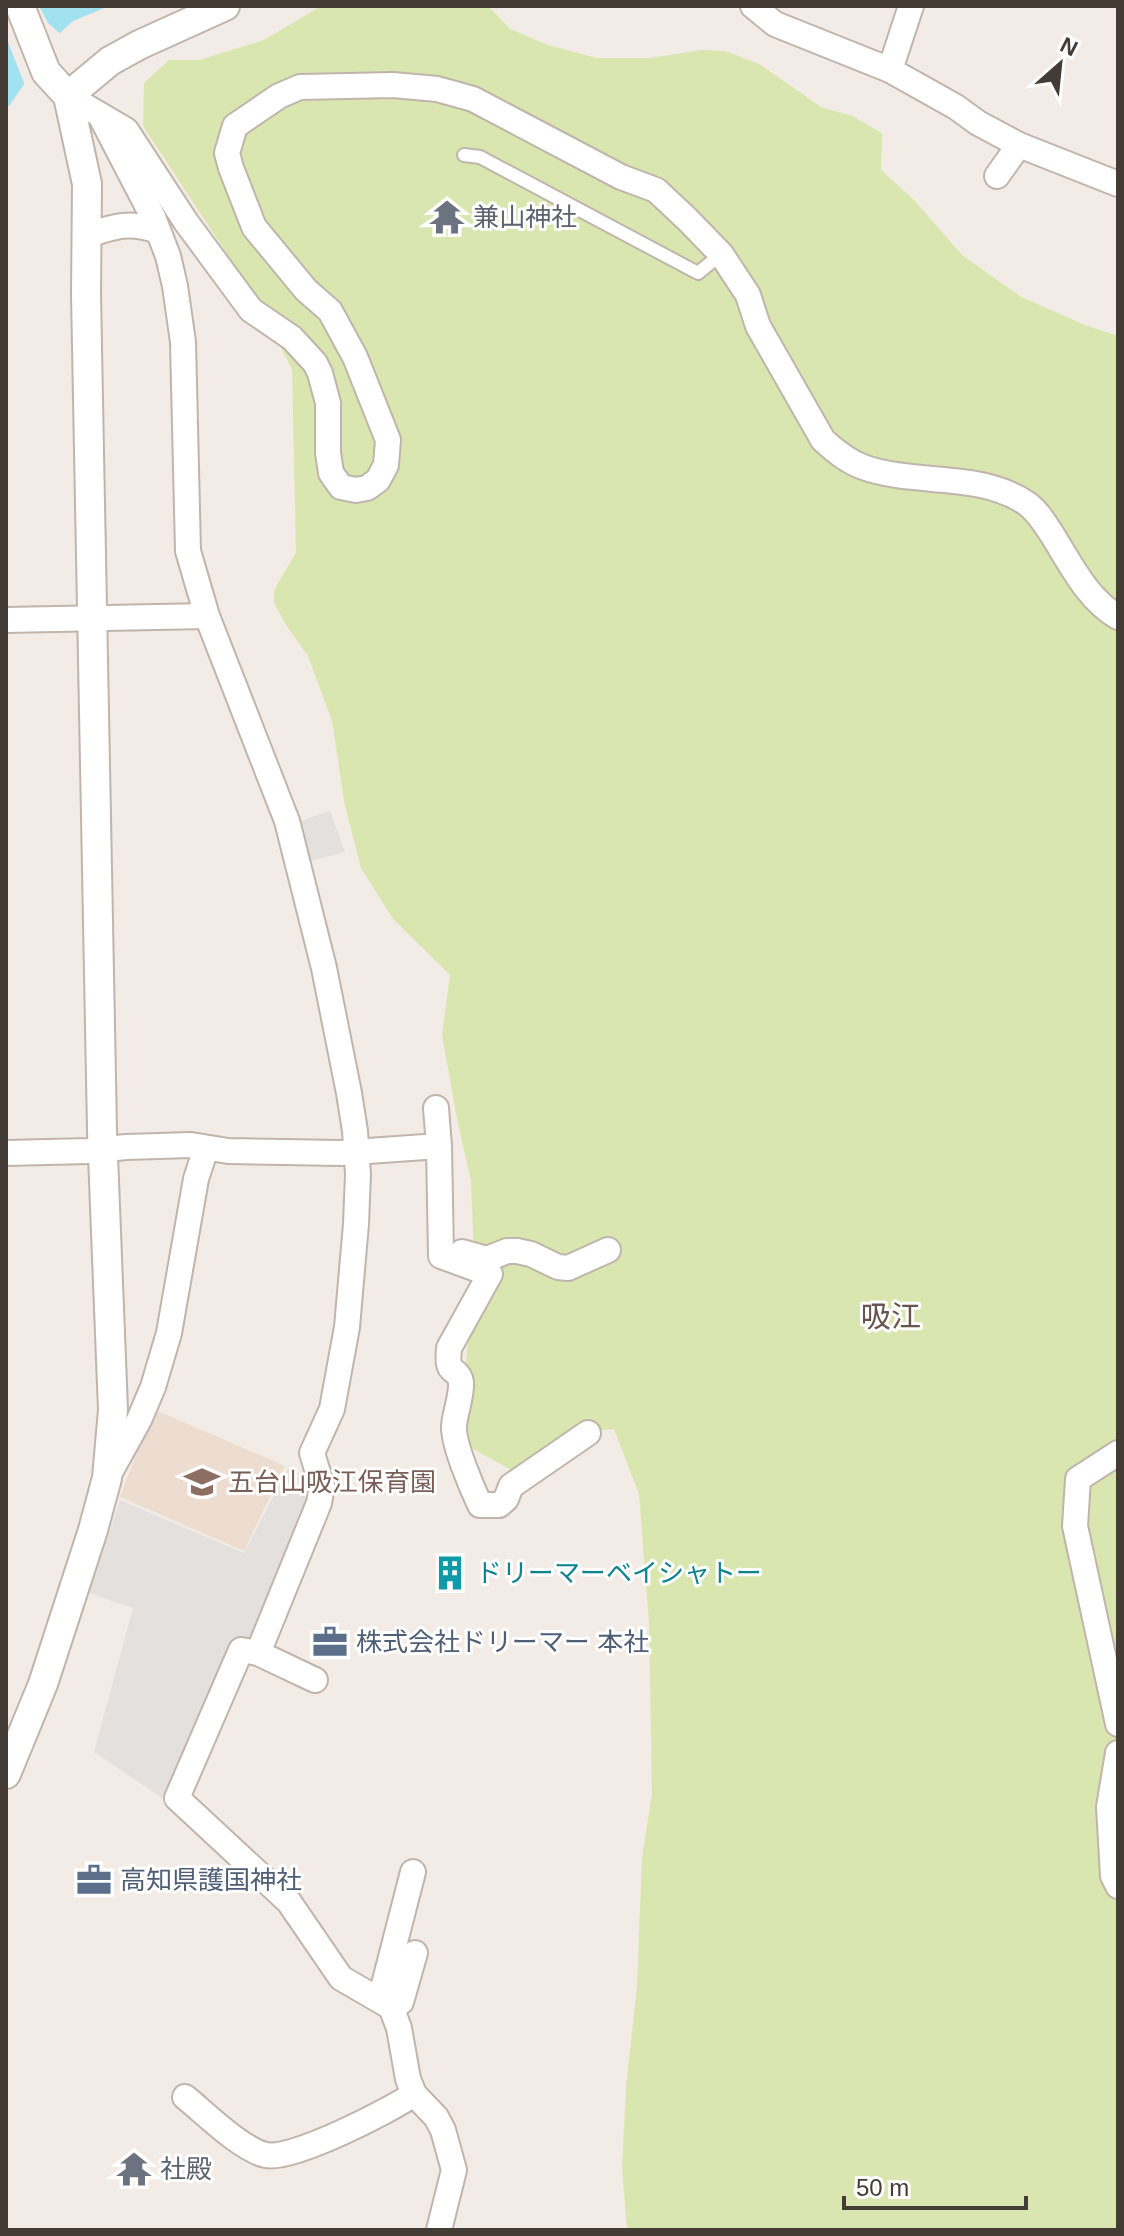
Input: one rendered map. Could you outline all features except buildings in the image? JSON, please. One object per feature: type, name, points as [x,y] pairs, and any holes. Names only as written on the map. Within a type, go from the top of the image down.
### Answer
[{"type":"street","points":[[20,6],[46,72],[68,96],[126,130],[186,222],[251,310],[292,338],[315,363],[328,403],[331,473],[341,487],[356,490],[367,488],[378,480],[386,465],[388,440],[355,357],[330,311],[306,290],[254,227],[227,153],[235,126],[279,96],[300,87],[393,85],[437,89],[473,99],[621,177],[656,190],[721,254],[748,295],[758,326],[823,440],[838,454],[862,467],[881,472],[986,486],[1028,504],[1041,518],[1085,587],[1106,610],[1118,617]]},
{"type":"street","points":[[68,96],[110,61],[225,6]]},
{"type":"street","points":[[753,6],[775,24],[890,70],[1019,145],[1118,184]]},
{"type":"street","points":[[890,70],[911,6]]},
{"type":"street","points":[[6,1774],[43,1684],[93,1530],[107,1478],[113,1410],[103,1149],[86,294],[87,184],[68,96]]},
{"type":"street","points":[[101,117],[153,217],[168,256],[183,342],[188,551],[207,616],[287,821],[333,1010],[357,1152],[356,1224],[342,1359],[332,1409],[312,1453],[322,1486],[319,1503],[258,1653]]},
{"type":"street","points":[[997,176],[1019,145]]},
{"type":"street","points":[[88,235],[111,227],[134,224],[158,231]]},
{"type":"street","points":[[6,620],[207,616]]},
{"type":"street","points":[[436,1108],[441,1256],[490,1274],[449,1348],[448,1361],[458,1373],[461,1383],[455,1437],[480,1505],[499,1505],[506,1499],[511,1486],[588,1433]]},
{"type":"street","points":[[6,1153],[191,1145],[228,1151],[357,1152],[439,1146]]},
{"type":"street","points":[[107,1478],[139,1420],[163,1357],[196,1179],[206,1148]]},
{"type":"street","points":[[440,1246],[487,1259],[507,1251],[517,1251],[568,1268],[608,1250]]},
{"type":"street","points":[[1118,1453],[1078,1479],[1075,1526],[1118,1724]]},
{"type":"street","points":[[315,1680],[258,1653],[241,1650],[177,1798],[289,1902],[341,1978],[386,2004],[399,2028],[408,2079],[414,2094],[436,2117],[452,2160],[454,2170],[439,2230]]},
{"type":"street","points":[[1118,1753],[1109,1807],[1113,1876],[1118,1886]]},
{"type":"street","points":[[386,2004],[413,1872]]},
{"type":"street","points":[[386,2004],[401,2002],[415,1953]]},
{"type":"street","points":[[185,2097],[247,2147],[268,2156],[296,2151],[318,2142],[397,2106],[414,2094]]},
{"type":"lane","points":[[464,155],[480,157],[698,273],[721,254]]},
{"type":"shaded area","points":[[330,811],[345,852],[310,861],[300,821]]},
{"type":"shaded area","name":"五台山吸江保育園","points":[[153,1409],[285,1466],[244,1551],[120,1497]]},
{"type":"shaded area","points":[[288,1468],[313,1479],[314,1498],[256,1636],[233,1646],[165,1800],[94,1752],[133,1608],[89,1593],[120,1500],[244,1553]]},
{"type":"green space","points":[[321,6],[488,6],[510,29],[548,45],[597,58],[650,58],[702,50],[725,51],[759,64],[821,107],[852,116],[882,133],[881,170],[914,200],[962,255],[1021,297],[1118,336],[1118,2230],[627,2230],[622,2168],[626,2088],[637,1986],[642,1857],[652,1794],[649,1623],[639,1494],[614,1429],[571,1432],[515,1472],[468,1446],[458,1428],[471,1317],[474,1256],[471,1181],[442,1035],[450,975],[393,919],[361,868],[345,806],[332,721],[308,656],[274,603],[274,592],[296,553],[292,369],[252,292],[143,126],[144,83],[169,60],[199,60],[264,40]]},
{"type":"water","points":[[6,6],[109,6],[73,21],[58,35],[9,106],[6,106]]},
{"type":"pier","points":[[6,6],[39,6],[48,23],[63,36],[26,88],[6,37]]},
{"type":"place","name":"兼山神社","points":[[447,217]]},
{"type":"place","name":"五台山吸江保育園","points":[[202,1482]]},
{"type":"place","name":"ドリーマーベイシャトー","points":[[450,1573]]},
{"type":"place","name":"株式会社ドリーマー 本社","points":[[330,1642]]},
{"type":"place","name":"高知県護国神社","points":[[94,1880]]},
{"type":"place","name":"社殿","points":[[134,2169]]},
{"type":"district","name":"吸江","points":[[891,1316]]}]
